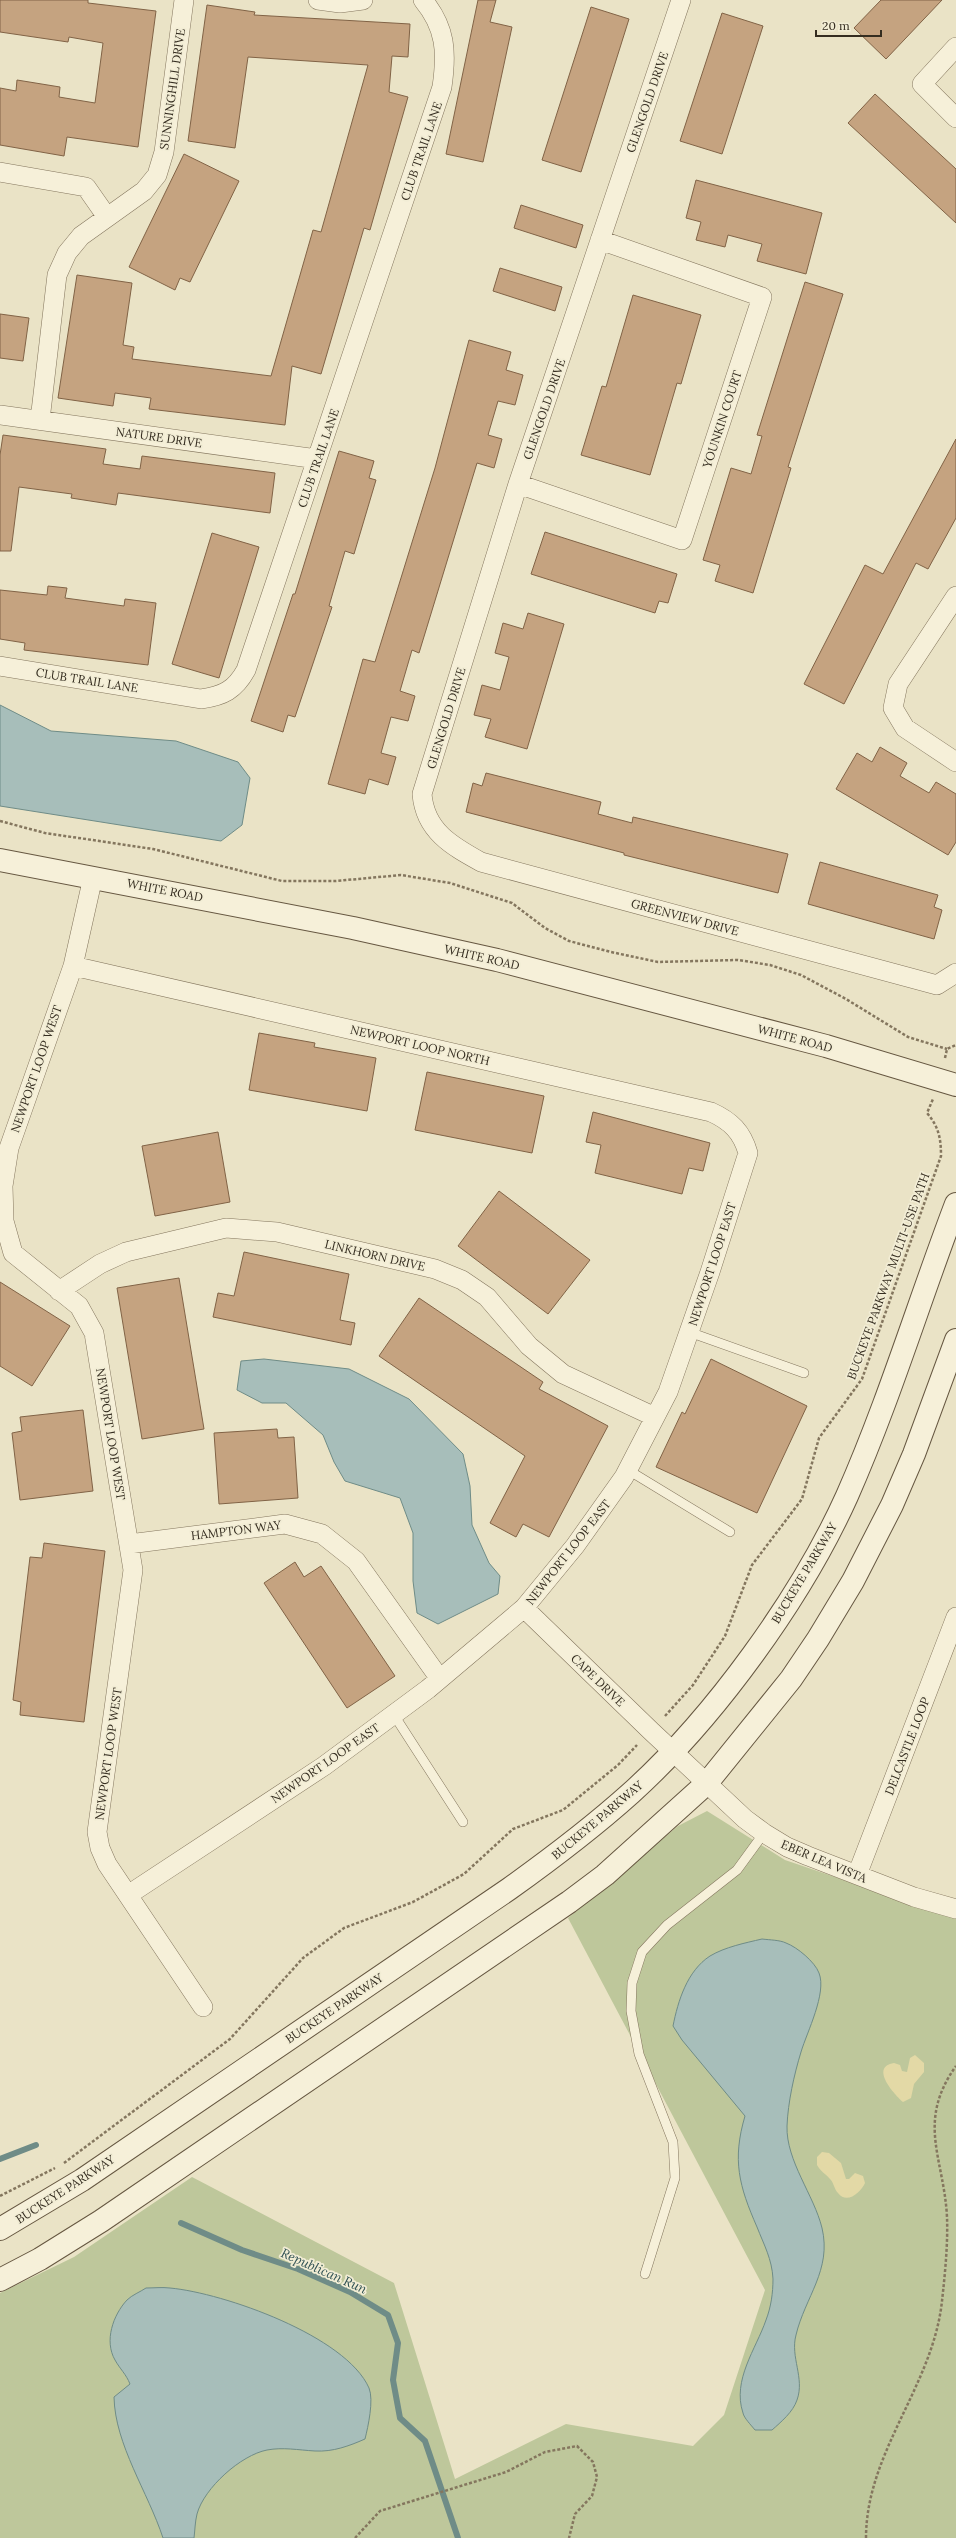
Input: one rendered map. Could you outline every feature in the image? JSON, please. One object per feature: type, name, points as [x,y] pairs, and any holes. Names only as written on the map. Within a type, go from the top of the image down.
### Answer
[{"type":"street","name":"SUNNINGHILL DRIVE","points":[[40,420],[57,275],[67,252],[81,236],[144,191],[157,175],[164,152],[184,0]]},
{"type":"street","points":[[318,0],[340,3],[363,0]]},
{"type":"street","name":"CLUB TRAIL LANE","points":[[0,666],[201,699],[216,697],[229,691],[240,682],[246,670],[442,87],[445,50],[442,31],[435,15],[423,0]]},
{"type":"street","name":"GLENGOLD DRIVE","points":[[429,820],[423,809],[422,794],[518,484],[681,0]]},
{"type":"street","points":[[956,48],[922,84],[956,118]]},
{"type":"street","points":[[0,172],[86,187],[107,217]]},
{"type":"street","name":"YOUNKIN COURT","points":[[518,484],[682,540],[762,297],[600,240]]},
{"type":"street","name":"NATURE DRIVE","points":[[0,415],[317,459]]},
{"type":"street","points":[[956,596],[898,684],[893,708],[905,728],[956,762]]},
{"type":"street","name":"GREENVIEW DRIVE","points":[[429,820],[448,844],[481,862],[937,985],[955,975]]},
{"type":"street","name":"WHITE ROAD","points":[[0,860],[353,928],[497,960],[826,1046],[956,1085]]},
{"type":"street","name":"NEWPORT LOOP WEST","points":[[94,877],[73,966],[9,1148],[4,1186],[4,1221],[13,1253],[79,1306],[94,1333],[133,1570],[97,1832],[100,1848],[107,1864],[203,2007]]},
{"type":"street","name":"NEWPORT LOOP NORTH","points":[[73,966],[711,1112],[726,1118],[739,1131],[748,1153]]},
{"type":"street","name":"NEWPORT LOOP EAST","points":[[128,1896],[324,1766],[440,1679],[524,1608],[575,1546],[628,1470],[668,1392],[748,1153]]},
{"type":"street","name":"BUCKEYE PARKWAY","points":[[0,2229],[82,2180],[509,1890],[573,1843],[632,1793],[673,1751],[729,1685],[775,1623],[828,1534],[847,1496],[872,1435],[956,1204]]},
{"type":"street","name":"LINKHORN DRIVE","points":[[59,1291],[100,1264],[126,1252],[226,1228],[277,1232],[435,1269],[462,1280],[487,1297],[529,1346],[563,1374],[655,1417]]},
{"type":"street","points":[[0,2280],[40,2259],[101,2221],[569,1902],[605,1875],[707,1783],[791,1678],[853,1581],[873,1544],[914,1454],[956,1340]]},
{"type":"street","name":"HAMPTON WAY","points":[[129,1544],[285,1524],[322,1534],[356,1561],[440,1679]]},
{"type":"street","name":"CAPE DRIVE","points":[[524,1608],[673,1751]]},
{"type":"street","name":"DELCASTLE LOOP","points":[[858,1875],[956,1617]]},
{"type":"street","name":"EBER LEA VISTA","points":[[673,1751],[745,1819],[787,1847],[914,1897],[956,1909]]},
{"type":"lane","points":[[689,1332],[804,1373]]},
{"type":"lane","points":[[628,1470],[730,1532]]},
{"type":"lane","points":[[394,1715],[464,1822]]},
{"type":"lane","points":[[645,2274],[675,2178],[673,2142],[639,2054],[631,2011],[632,1983],[642,1952],[667,1925],[737,1870],[764,1833]]},
{"type":"path","points":[[0,821],[45,833],[152,849],[282,881],[336,881],[401,875],[450,883],[512,903],[545,928],[569,941],[658,962],[738,960],[770,965],[801,975],[846,999],[908,1037],[947,1049]]},
{"type":"path","name":"BUCKEYE PARKWAY MULTI-USE PATH","points":[[0,2196],[62,2165],[230,2039],[303,1958],[344,1928],[413,1902],[464,1874],[513,1829],[563,1810],[618,1766],[693,1685],[725,1636],[752,1565],[802,1499],[819,1438],[862,1379],[941,1156]]},
{"type":"path","points":[[866,2538],[866,2520],[872,2490],[888,2445],[915,2392],[933,2345],[942,2302],[947,2217],[935,2147],[934,2116],[946,2080],[956,2066]]},
{"type":"path","points":[[355,2538],[380,2510],[506,2472],[544,2452],[577,2446],[593,2462],[597,2477],[592,2496],[575,2514],[569,2538]]},
{"type":"green space","points":[[707,1811],[785,1860],[956,1918],[956,2538],[0,2538],[0,2293],[74,2257],[192,2177],[394,2283],[455,2479],[566,2424],[693,2446],[724,2415],[765,2290],[568,1918],[678,1826]]},
{"type":"sand","points":[[915,2055],[924,2063],[924,2072],[914,2084],[911,2098],[903,2102],[890,2088],[884,2075],[884,2070],[887,2066],[894,2063],[900,2065],[902,2071],[907,2072],[910,2058]]},
{"type":"sand","points":[[822,2152],[829,2153],[841,2163],[846,2179],[849,2179],[855,2173],[863,2176],[865,2183],[857,2193],[853,2196],[845,2198],[838,2193],[828,2177],[817,2165],[817,2157]]},
{"type":"water","points":[[0,705],[51,731],[176,741],[238,762],[250,778],[242,825],[221,841],[0,806]]},
{"type":"water","points":[[264,1359],[349,1369],[409,1399],[463,1454],[470,1486],[472,1525],[489,1563],[500,1576],[498,1594],[438,1624],[417,1613],[413,1581],[413,1533],[400,1498],[345,1481],[334,1462],[323,1435],[286,1403],[262,1403],[237,1390],[241,1361]]},
{"type":"water","points":[[762,1939],[784,1942],[800,1951],[814,1964],[821,1981],[818,2002],[801,2052],[794,2079],[787,2126],[791,2152],[822,2228],[824,2243],[823,2257],[821,2270],[800,2321],[796,2335],[795,2351],[799,2376],[799,2392],[797,2400],[790,2413],[772,2430],[755,2430],[744,2415],[740,2401],[743,2377],[769,2310],[773,2279],[765,2246],[746,2199],[739,2173],[739,2146],[745,2116],[682,2040],[673,2026],[685,1987],[695,1970],[702,1962],[722,1950]]},
{"type":"water","points":[[146,2288],[167,2288],[221,2298],[281,2320],[336,2351],[356,2369],[369,2388],[371,2406],[365,2439],[328,2451],[291,2449],[267,2450],[246,2458],[225,2474],[207,2494],[197,2514],[194,2538],[163,2538],[126,2451],[120,2433],[114,2397],[130,2384],[115,2360],[110,2345],[110,2337],[114,2321],[122,2306],[129,2298]]},
{"type":"building","points":[[0,0],[88,0],[88,3],[156,11],[138,147],[67,137],[64,156],[0,145],[0,88],[16,91],[17,80],[60,87],[59,97],[95,103],[103,43],[69,37],[68,42],[0,32]]},
{"type":"building","points":[[478,0],[496,0],[490,22],[512,27],[483,162],[446,154]]},
{"type":"building","points":[[881,0],[942,0],[886,59],[854,28]]},
{"type":"building","points":[[207,5],[255,12],[254,15],[410,24],[408,57],[392,56],[389,92],[408,97],[370,230],[364,228],[321,374],[292,366],[285,425],[149,409],[151,398],[115,393],[113,406],[58,398],[77,275],[132,283],[123,345],[134,347],[132,359],[271,376],[313,230],[321,232],[368,65],[248,57],[235,148],[188,141]]},
{"type":"building","points":[[591,7],[629,19],[581,172],[542,160]]},
{"type":"building","points":[[722,13],[763,26],[722,154],[680,141]]},
{"type":"building","points":[[875,94],[956,169],[956,223],[848,123]]},
{"type":"building","points":[[184,154],[239,181],[190,282],[180,278],[175,290],[129,267]]},
{"type":"building","points":[[696,180],[822,213],[806,274],[757,261],[762,244],[728,235],[725,247],[696,240],[701,222],[686,218]]},
{"type":"building","points":[[521,205],[583,225],[576,248],[514,228]]},
{"type":"building","points":[[500,268],[562,287],[555,311],[493,291]]},
{"type":"building","points":[[805,282],[843,294],[788,467],[791,468],[753,593],[715,581],[720,565],[703,560],[731,468],[751,474],[762,436],[757,435]]},
{"type":"building","points":[[633,295],[701,315],[681,384],[677,383],[650,475],[581,455],[602,386],[606,387]]},
{"type":"building","points":[[0,314],[29,318],[23,361],[0,358]]},
{"type":"building","points":[[469,340],[511,352],[506,370],[523,375],[515,405],[498,401],[488,435],[502,439],[494,468],[477,463],[419,653],[412,650],[400,691],[415,696],[408,721],[391,717],[381,753],[396,757],[388,785],[369,779],[365,794],[328,784],[363,659],[375,662],[435,468]]},
{"type":"building","points":[[3,435],[106,449],[103,464],[140,469],[142,456],[275,473],[270,513],[118,493],[116,505],[71,498],[72,494],[19,487],[11,551],[0,551],[0,455]]},
{"type":"building","points":[[956,439],[956,518],[928,569],[916,563],[844,704],[804,684],[865,565],[883,574]]},
{"type":"building","points":[[339,451],[374,461],[369,478],[376,480],[354,554],[345,551],[329,606],[332,607],[295,717],[288,715],[283,732],[251,721],[293,594],[295,594]]},
{"type":"building","points":[[545,532],[677,574],[668,603],[659,601],[655,613],[531,574]]},
{"type":"building","points":[[212,533],[259,547],[219,678],[172,664]]},
{"type":"building","points":[[48,586],[67,588],[65,598],[124,606],[125,599],[156,603],[148,665],[24,650],[25,643],[0,639],[0,590],[47,595]]},
{"type":"building","points":[[528,613],[564,624],[527,749],[485,737],[491,719],[474,715],[482,685],[500,690],[509,657],[495,653],[503,623],[523,629]]},
{"type":"building","points":[[880,747],[907,763],[900,776],[929,793],[936,782],[956,794],[956,842],[948,855],[836,789],[857,753],[872,762]]},
{"type":"building","points":[[486,773],[601,802],[598,814],[632,823],[633,817],[788,854],[778,893],[624,855],[624,853],[466,812],[473,783],[482,786]]},
{"type":"building","points":[[820,862],[938,895],[934,907],[942,910],[934,939],[808,904]]},
{"type":"building","points":[[259,1033],[315,1043],[314,1047],[376,1058],[367,1111],[249,1090]]},
{"type":"building","points":[[427,1072],[544,1096],[532,1153],[415,1130]]},
{"type":"building","points":[[593,1112],[710,1143],[703,1171],[689,1168],[682,1194],[595,1173],[601,1145],[586,1142]]},
{"type":"building","points":[[218,1132],[230,1202],[155,1216],[142,1146]]},
{"type":"building","points":[[499,1191],[590,1260],[548,1314],[458,1246]]},
{"type":"building","points":[[244,1252],[349,1274],[340,1320],[355,1323],[351,1345],[213,1317],[218,1293],[234,1296]]},
{"type":"building","points":[[179,1278],[204,1429],[142,1439],[117,1288]]},
{"type":"building","points":[[0,1282],[70,1326],[32,1386],[0,1366]]},
{"type":"building","points":[[419,1298],[543,1382],[539,1389],[608,1426],[549,1537],[523,1524],[516,1537],[490,1523],[525,1456],[379,1356]]},
{"type":"building","points":[[711,1359],[807,1406],[757,1513],[656,1467],[682,1412],[685,1414]]},
{"type":"building","points":[[83,1410],[93,1491],[20,1500],[12,1433],[22,1431],[20,1417]]},
{"type":"building","points":[[277,1429],[278,1438],[294,1437],[298,1498],[219,1504],[214,1433]]},
{"type":"building","points":[[44,1543],[105,1551],[84,1722],[20,1715],[21,1702],[13,1700],[30,1557],[42,1558]]},
{"type":"building","points":[[295,1562],[304,1577],[321,1566],[395,1676],[347,1708],[264,1583]]},
{"type":"waterway","name":"Republican Run","points":[[0,2159],[36,2145]]},
{"type":"waterway","name":"Republican Run","points":[[181,2223],[242,2250],[298,2269],[350,2292],[388,2315],[398,2343],[393,2380],[400,2418],[425,2441],[458,2538]]}]
